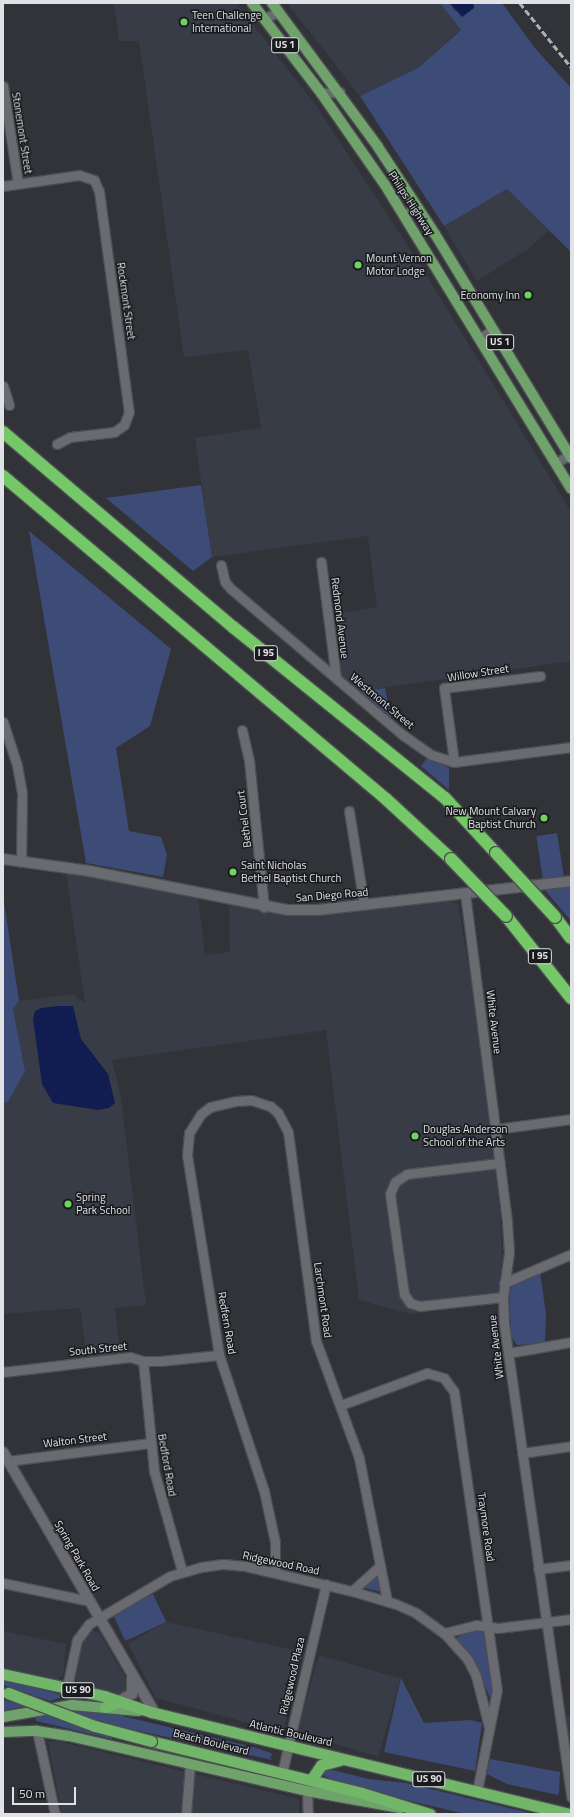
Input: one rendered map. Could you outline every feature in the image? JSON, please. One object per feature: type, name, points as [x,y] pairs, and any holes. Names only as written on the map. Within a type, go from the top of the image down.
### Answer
[{"type":"highway","name":"I 95","points":[[3,432],[207,605],[445,798],[555,917],[571,938]]},
{"type":"highway","name":"I 95","points":[[3,476],[386,799],[450,859],[506,916],[571,998]]},
{"type":"highway","name":"US 90","points":[[3,1674],[67,1687],[119,1701],[153,1713]]},
{"type":"highway","name":"Beach Boulevard","points":[[6,1693],[95,1726],[311,1780],[415,1810]]},
{"type":"highway","points":[[105,1706],[119,1701]]},
{"type":"highway","name":"Atlantic Boulevard","points":[[153,1713],[571,1814]]},
{"type":"highway","points":[[311,1780],[325,1763],[347,1759]]},
{"type":"highway","name":"US 90","points":[[415,1810],[430,1814]]},
{"type":"main road","name":"Philips Highway","points":[[252,3],[321,93],[404,215],[571,489]]},
{"type":"main road","name":"Philips Highway","points":[[272,3],[340,92],[418,207],[570,456]]},
{"type":"main road","name":"Atlantic Boulevard","points":[[3,1717],[72,1705],[105,1706],[153,1713]]},
{"type":"main road","points":[[3,1732],[36,1731],[69,1736],[307,1791],[415,1810]]},
{"type":"main road","points":[[307,1791],[311,1780]]},
{"type":"street","points":[[264,18],[279,12]]},
{"type":"street","name":"Stonemont Street","points":[[3,86],[18,184]]},
{"type":"street","points":[[321,93],[340,92]]},
{"type":"street","name":"Rockmont Street","points":[[18,184],[79,175],[94,180],[99,191],[129,412],[124,425],[114,432],[70,437],[57,444]]},
{"type":"street","points":[[3,186],[18,184]]},
{"type":"street","points":[[404,215],[418,207]]},
{"type":"street","points":[[480,338],[493,330]]},
{"type":"street","points":[[3,386],[9,405]]},
{"type":"street","points":[[556,463],[570,456]]},
{"type":"street","name":"Redmond Avenue","points":[[321,562],[336,678]]},
{"type":"street","name":"Westmont Street","points":[[221,565],[225,582],[230,588],[418,747],[436,757],[454,762],[571,746]]},
{"type":"street","name":"Willow Street","points":[[454,762],[444,688],[540,676]]},
{"type":"street","points":[[3,722],[17,765],[22,792],[21,862]]},
{"type":"street","name":"Bethel Court","points":[[242,730],[249,760],[264,907]]},
{"type":"street","points":[[349,811],[364,905]]},
{"type":"street","name":"San Diego Road","points":[[3,859],[197,891],[264,907],[302,910],[364,905],[571,881]]},
{"type":"street","name":"White Avenue","points":[[465,893],[496,1130],[508,1237],[503,1297],[508,1353],[571,1797]]},
{"type":"street","name":"Larchmont Road","points":[[236,1101],[251,1100],[270,1106],[285,1123],[316,1341],[341,1405],[359,1458],[387,1601]]},
{"type":"street","name":"Redfern Road","points":[[236,1101],[210,1107],[201,1114],[193,1124],[187,1144],[219,1355],[264,1491],[275,1542],[275,1572]]},
{"type":"street","points":[[496,1130],[571,1119]]},
{"type":"street","points":[[500,1162],[407,1174],[395,1182],[390,1194],[404,1294],[410,1303],[420,1306],[503,1297]]},
{"type":"street","points":[[504,1283],[571,1254]]},
{"type":"street","points":[[508,1353],[571,1342]]},
{"type":"street","name":"South Street","points":[[3,1372],[130,1357],[143,1361],[219,1355]]},
{"type":"street","name":"Bedford Road","points":[[143,1361],[150,1443],[159,1494],[182,1571]]},
{"type":"street","name":"Traymore Road","points":[[341,1405],[418,1374],[435,1374],[450,1385],[454,1392],[497,1690],[477,1791]]},
{"type":"street","name":"Walton Street","points":[[6,1461],[150,1443]]},
{"type":"street","points":[[522,1453],[571,1446]]},
{"type":"street","name":"Spring Park Road","points":[[3,1452],[6,1461],[90,1601],[153,1713]]},
{"type":"street","name":"Ridgewood Road","points":[[67,1687],[77,1640],[83,1630],[99,1617],[182,1571],[223,1564],[275,1572],[326,1584],[387,1601],[416,1613],[444,1633],[460,1650],[476,1676],[490,1730]]},
{"type":"street","points":[[538,1569],[571,1565]]},
{"type":"street","points":[[352,1591],[380,1566]]},
{"type":"street","points":[[3,1582],[90,1601]]},
{"type":"street","name":"Ridgewood Plaza","points":[[282,1773],[326,1584]]},
{"type":"street","points":[[444,1633],[476,1626],[489,1628],[571,1619]]},
{"type":"street","name":"Spring Park Road","points":[[119,1701],[132,1694],[131,1673]]},
{"type":"street","points":[[36,1731],[55,1814]]},
{"type":"street","points":[[186,1814],[190,1764]]},
{"type":"street","points":[[307,1791],[308,1814]]},
{"type":"shaded area","points":[[114,3],[236,3],[317,107],[419,263],[571,512],[571,661],[359,691],[341,677],[334,614],[377,607],[368,536],[212,557],[195,438],[261,428],[248,350],[184,357],[139,41],[119,41]]},
{"type":"shaded area","points":[[287,3],[440,3],[461,29],[418,68],[360,96]]},
{"type":"shaded area","points":[[440,3],[450,3],[455,11],[474,8],[473,3],[502,3],[535,48],[571,88],[571,252],[507,189],[444,226],[360,96],[418,68],[461,30]]},
{"type":"shaded area","points":[[450,3],[473,3],[474,8],[462,17]]},
{"type":"shaded area","points":[[507,189],[549,231],[528,249],[477,281],[444,226]]},
{"type":"shaded area","points":[[201,485],[212,557],[193,571],[106,498]]},
{"type":"shaded area","points":[[29,531],[171,649],[150,726],[116,748],[129,831],[161,837],[167,855],[163,877],[86,863]]},
{"type":"shaded area","points":[[385,688],[392,721],[359,691]]},
{"type":"shaded area","points":[[427,758],[449,768],[449,790],[421,766]]},
{"type":"shaded area","points":[[557,833],[564,878],[543,882],[536,836]]},
{"type":"shaded area","name":"Douglas Anderson School of the Arts","points":[[66,873],[198,896],[205,955],[230,952],[229,903],[279,915],[317,915],[446,900],[458,904],[473,991],[500,1211],[502,1260],[499,1302],[411,1314],[359,1300],[326,1030],[112,1060],[121,1098],[146,1305],[115,1308],[120,1354],[87,1359],[80,1308],[3,1314],[3,1103],[8,1102],[25,1071],[13,1009],[19,1001],[72,994],[85,1003]]},
{"type":"shaded area","points":[[571,886],[571,921],[544,889]]},
{"type":"shaded area","points":[[3,895],[19,1001],[13,1009],[25,1071],[8,1102],[3,1103]]},
{"type":"shaded area","points":[[73,1006],[81,1039],[108,1074],[115,1103],[109,1108],[98,1110],[53,1103],[42,1084],[33,1019],[35,1011],[41,1008]]},
{"type":"shaded area","points":[[540,1272],[546,1314],[545,1343],[517,1345],[511,1336],[509,1291],[513,1285]]},
{"type":"shaded area","points":[[377,1577],[381,1592],[365,1588],[365,1587]]},
{"type":"shaded area","points":[[153,1594],[166,1622],[125,1641],[112,1613]]},
{"type":"shaded area","points":[[166,1622],[304,1652],[284,1727],[275,1730],[156,1698],[128,1644]]},
{"type":"shaded area","points":[[90,1630],[99,1632],[129,1684],[129,1691],[120,1695],[79,1685],[75,1679],[83,1639]]},
{"type":"shaded area","points":[[480,1630],[484,1633],[493,1692],[490,1698],[478,1669],[456,1638],[466,1633]]},
{"type":"shaded area","points":[[3,1631],[66,1644],[63,1676],[55,1680],[3,1669]]},
{"type":"shaded area","points":[[319,1655],[401,1678],[378,1756],[297,1733]]},
{"type":"shaded area","points":[[401,1678],[424,1723],[471,1720],[482,1723],[475,1771],[384,1752]]},
{"type":"shaded area","points":[[3,1680],[60,1694],[60,1698],[50,1701],[3,1685]]},
{"type":"shaded area","points":[[3,1700],[19,1704],[25,1706],[3,1711]]},
{"type":"shaded area","points":[[69,1710],[105,1712],[257,1748],[273,1754],[270,1757],[272,1760],[117,1726],[112,1739],[36,1721],[35,1716]]},
{"type":"shaded area","points":[[565,1716],[571,1716],[571,1755]]},
{"type":"shaded area","points":[[57,1741],[299,1799],[299,1814],[62,1814],[48,1742]]},
{"type":"shaded area","points":[[490,1759],[560,1772],[558,1795],[507,1784],[487,1774]]},
{"type":"shaded area","points":[[328,1769],[369,1779],[406,1783],[534,1814],[465,1814],[349,1786],[324,1776],[323,1770]]},
{"type":"railway","points":[[520,3],[571,67]]},
{"type":"place","name":"Teen Challenge International","points":[[184,22]]},
{"type":"place","name":"Mount Vernon Motor Lodge","points":[[358,265]]},
{"type":"place","name":"Economy Inn","points":[[528,295]]},
{"type":"place","name":"New Mount Calvary Baptist Church","points":[[544,818]]},
{"type":"place","name":"Saint Nicholas Bethel Baptist Church","points":[[233,872]]},
{"type":"place","name":"Douglas Anderson School of the Arts","points":[[415,1136]]},
{"type":"place","name":"Spring Park School","points":[[68,1204]]}]
